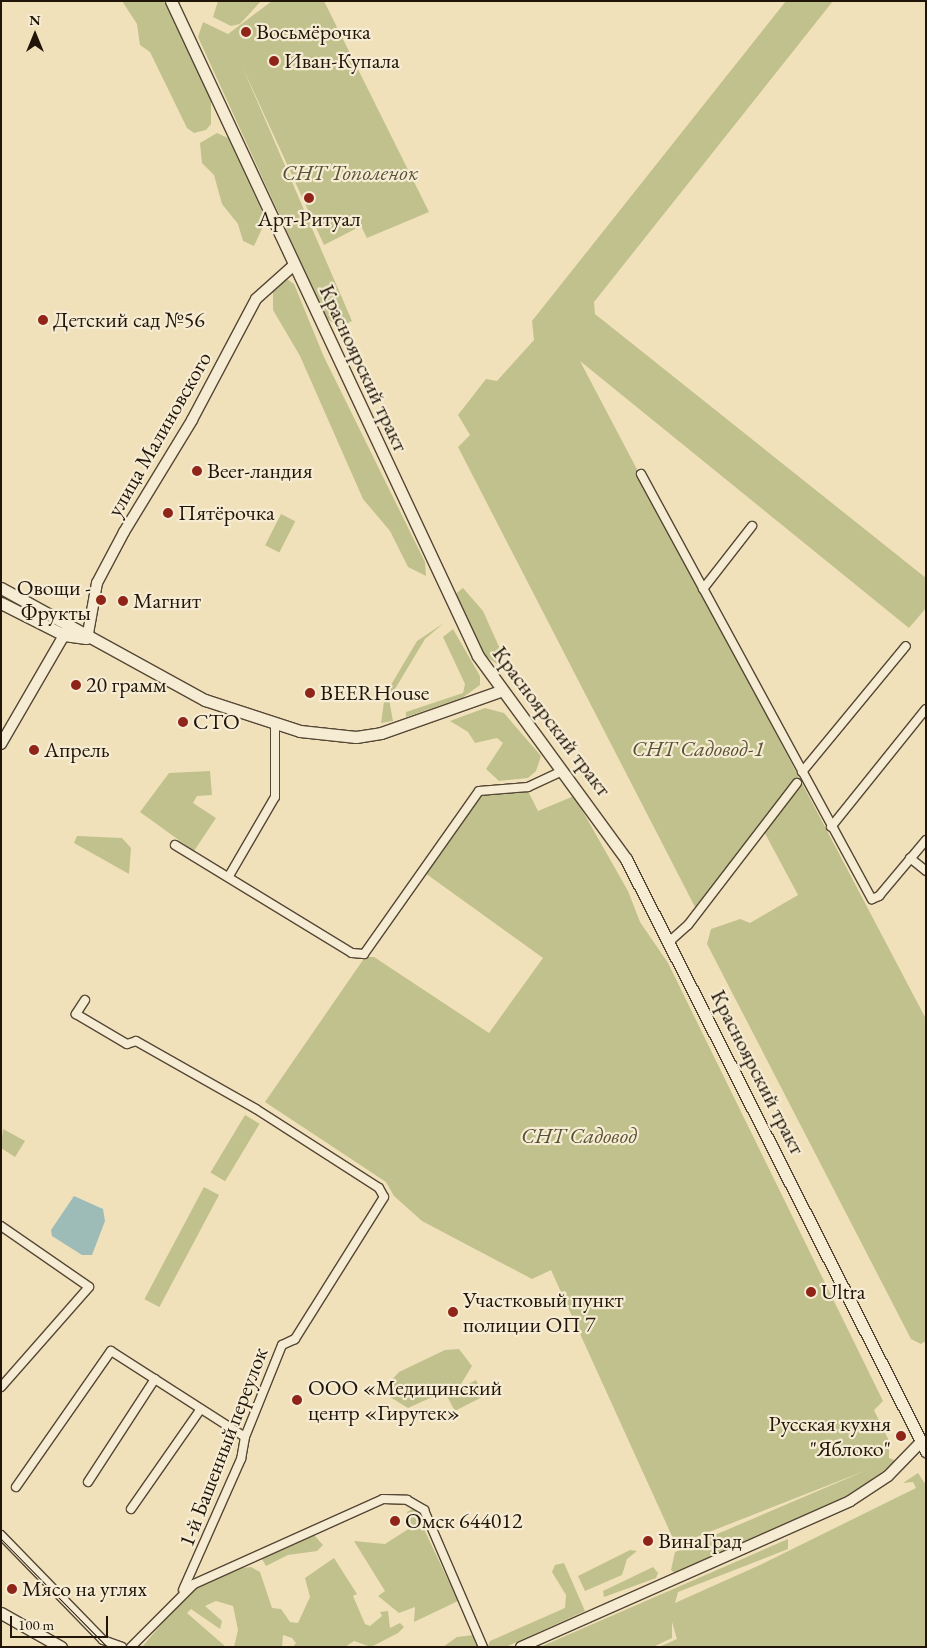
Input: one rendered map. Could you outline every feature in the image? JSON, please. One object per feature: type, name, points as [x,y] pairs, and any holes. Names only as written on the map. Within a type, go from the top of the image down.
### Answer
[{"type":"main road","name":"Красноярский тракт","points":[[171,1],[478,656],[500,691],[614,840],[670,941],[924,1443]]},
{"type":"main road","points":[[1,588],[70,624],[86,638],[205,700],[274,725],[356,737],[403,726],[500,691]]},
{"type":"main road","points":[[1,602],[64,635],[86,638]]},
{"type":"main road","points":[[1,1614],[61,1647]]},
{"type":"street","name":"улица Малиновского","points":[[86,638],[94,591],[120,539],[192,420],[256,299],[294,265]]},
{"type":"street","points":[[641,474],[831,827],[872,899],[879,896],[926,840]]},
{"type":"street","points":[[703,589],[752,526]]},
{"type":"street","points":[[1,744],[70,624]]},
{"type":"street","points":[[802,772],[906,646]]},
{"type":"street","points":[[831,827],[926,710]]},
{"type":"street","points":[[229,876],[275,797],[274,725]]},
{"type":"street","points":[[175,845],[229,876],[352,953],[364,954],[479,792],[528,787],[563,771]]},
{"type":"street","points":[[670,941],[688,925],[797,783]]},
{"type":"street","points":[[910,858],[926,871]]},
{"type":"street","name":"1-й Башенный переулок","points":[[85,1000],[76,1014],[127,1044],[136,1041],[256,1109],[379,1188],[384,1197],[295,1339],[282,1345],[245,1437],[241,1459],[183,1590]]},
{"type":"street","points":[[1,1226],[89,1287],[1,1387]]},
{"type":"street","points":[[16,1487],[111,1352],[245,1437]]},
{"type":"street","points":[[88,1482],[155,1379]]},
{"type":"street","points":[[131,1509],[200,1410]]},
{"type":"street","points":[[521,1647],[850,1501],[888,1476],[924,1443]]},
{"type":"street","points":[[132,1647],[183,1590],[375,1500],[419,1504],[483,1647]]},
{"type":"street","points":[[1,1535],[103,1640],[122,1647]]},
{"type":"green space","points":[[122,1],[164,1],[211,100],[211,124],[206,130],[194,133],[187,128],[150,52],[140,45],[137,24]]},
{"type":"green space","points":[[218,1],[261,1],[240,24],[231,26],[213,17]]},
{"type":"green space","name":"СНТ Тополенок","points":[[272,1],[324,1],[429,212],[367,238],[361,226],[324,245],[242,66],[352,321],[340,327],[327,319],[198,37],[203,22],[228,34]]},
{"type":"green space","name":"СНТ Садовод-1","points":[[786,1],[833,1],[594,302],[595,314],[926,578],[926,608],[909,628],[580,361],[926,1019],[926,1341],[921,1344],[911,1339],[707,944],[711,929],[740,919],[750,923],[798,895],[761,826],[695,907],[458,447],[470,435],[458,415],[486,379],[497,381],[534,340],[532,321]]},
{"type":"green space","points":[[217,133],[228,138],[266,220],[254,246],[243,241],[238,224],[222,204],[214,175],[202,163],[200,143]]},
{"type":"green space","points":[[287,279],[294,284],[324,357],[425,562],[426,576],[408,567],[390,531],[363,499],[300,356],[273,310],[273,291]]},
{"type":"green space","points":[[281,514],[295,521],[279,552],[265,545]]},
{"type":"green space","points":[[463,588],[483,611],[500,649],[497,664],[480,652],[454,595]]},
{"type":"green space","points":[[444,623],[425,639],[389,699],[393,721],[381,723],[385,695],[417,641]]},
{"type":"green space","points":[[453,629],[480,676],[480,685],[462,698],[406,717],[406,712],[463,693],[465,684],[443,637]]},
{"type":"green space","points":[[485,708],[504,713],[541,756],[536,771],[528,778],[499,781],[486,769],[503,743],[497,738],[475,743],[468,732],[450,721]]},
{"type":"green space","points":[[210,771],[212,795],[197,796],[193,803],[216,818],[194,851],[140,812],[169,773]]},
{"type":"green space","name":"СНТ Садовод","points":[[521,788],[528,791],[538,811],[574,796],[628,891],[640,922],[668,963],[883,1401],[874,1410],[889,1441],[889,1458],[897,1461],[851,1495],[677,1575],[671,1570],[675,1552],[867,1470],[676,1545],[551,1270],[532,1279],[422,1221],[394,1196],[386,1182],[265,1102],[365,957],[374,957],[489,1033],[543,958],[425,873],[482,792]]},
{"type":"green space","points":[[77,836],[122,838],[131,848],[129,874],[74,843]]},
{"type":"green space","points":[[245,1115],[260,1124],[225,1181],[210,1172]]},
{"type":"green space","points":[[3,1129],[25,1141],[15,1157],[1,1148]]},
{"type":"green space","points":[[204,1187],[219,1195],[159,1307],[144,1299]]},
{"type":"green space","points":[[459,1349],[472,1366],[461,1384],[408,1408],[390,1397],[389,1383],[399,1372],[445,1350]]},
{"type":"green space","points":[[476,1380],[484,1396],[455,1411],[447,1395]]},
{"type":"green space","points":[[918,1473],[926,1485],[926,1647],[659,1647],[677,1639],[672,1622],[672,1638],[653,1647],[540,1647],[788,1539],[788,1549],[678,1592],[675,1603],[760,1565],[916,1488],[913,1482],[903,1483]]},
{"type":"green space","points":[[414,1508],[458,1601],[414,1622],[415,1607],[399,1613],[378,1596],[385,1591],[354,1541],[385,1544],[410,1528],[407,1512]]},
{"type":"green space","points":[[314,1535],[323,1545],[317,1551],[288,1555],[266,1566],[262,1559]]},
{"type":"green space","points":[[630,1550],[637,1551],[627,1559],[622,1575],[585,1591],[578,1576]]},
{"type":"green space","points":[[334,1558],[357,1594],[353,1596],[365,1624],[370,1626],[382,1616],[380,1612],[388,1611],[390,1628],[400,1623],[404,1627],[398,1633],[371,1647],[354,1641],[345,1647],[293,1647],[296,1643],[292,1638],[283,1635],[282,1647],[234,1647],[238,1630],[233,1606],[216,1601],[205,1606],[222,1621],[220,1629],[191,1609],[187,1613],[226,1647],[142,1647],[193,1587],[232,1569],[251,1567],[260,1572],[272,1608],[281,1609],[290,1622],[298,1623],[310,1597],[305,1578]]},
{"type":"green space","points":[[564,1563],[585,1611],[506,1647],[488,1646],[490,1641],[565,1608],[566,1595],[552,1572],[555,1565]]},
{"type":"green space","points":[[653,1567],[658,1573],[656,1578],[604,1597],[603,1591]]},
{"type":"green space","points":[[474,1635],[479,1647],[443,1647],[457,1637]]},
{"type":"water","points":[[74,1196],[103,1209],[105,1221],[92,1255],[82,1255],[52,1236],[51,1230]]},
{"type":"tram line","points":[[1,1539],[107,1647]]},
{"type":"place","name":"Восьмёрочка","points":[[246,32]]},
{"type":"place","name":"Иван-Купала","points":[[274,61]]},
{"type":"place","name":"Арт-Ритуал","points":[[309,198]]},
{"type":"place","name":"Детский сад №56","points":[[43,320]]},
{"type":"place","name":"Beer-ландия","points":[[197,471]]},
{"type":"place","name":"Пятёрочка","points":[[168,513]]},
{"type":"place","name":"Овощи - Фрукты","points":[[101,600]]},
{"type":"place","name":"Магнит","points":[[123,601]]},
{"type":"place","name":"20 грамм","points":[[76,685]]},
{"type":"place","name":"BEERHouse","points":[[310,693]]},
{"type":"place","name":"СТО","points":[[183,722]]},
{"type":"place","name":"Апрель","points":[[34,750]]},
{"type":"place","name":"Ultra","points":[[811,1292]]},
{"type":"place","name":"Участковый пункт полиции ОП 7","points":[[453,1312]]},
{"type":"place","name":"ООО «Медицинский центр «Гирутек»","points":[[297,1400]]},
{"type":"place","name":"Русская кухня \"Яблоко\"","points":[[901,1436]]},
{"type":"place","name":"Омск 644012","points":[[395,1521]]},
{"type":"place","name":"ВинаГрад","points":[[648,1541]]},
{"type":"place","name":"Мясо на углях","points":[[12,1589]]}]
